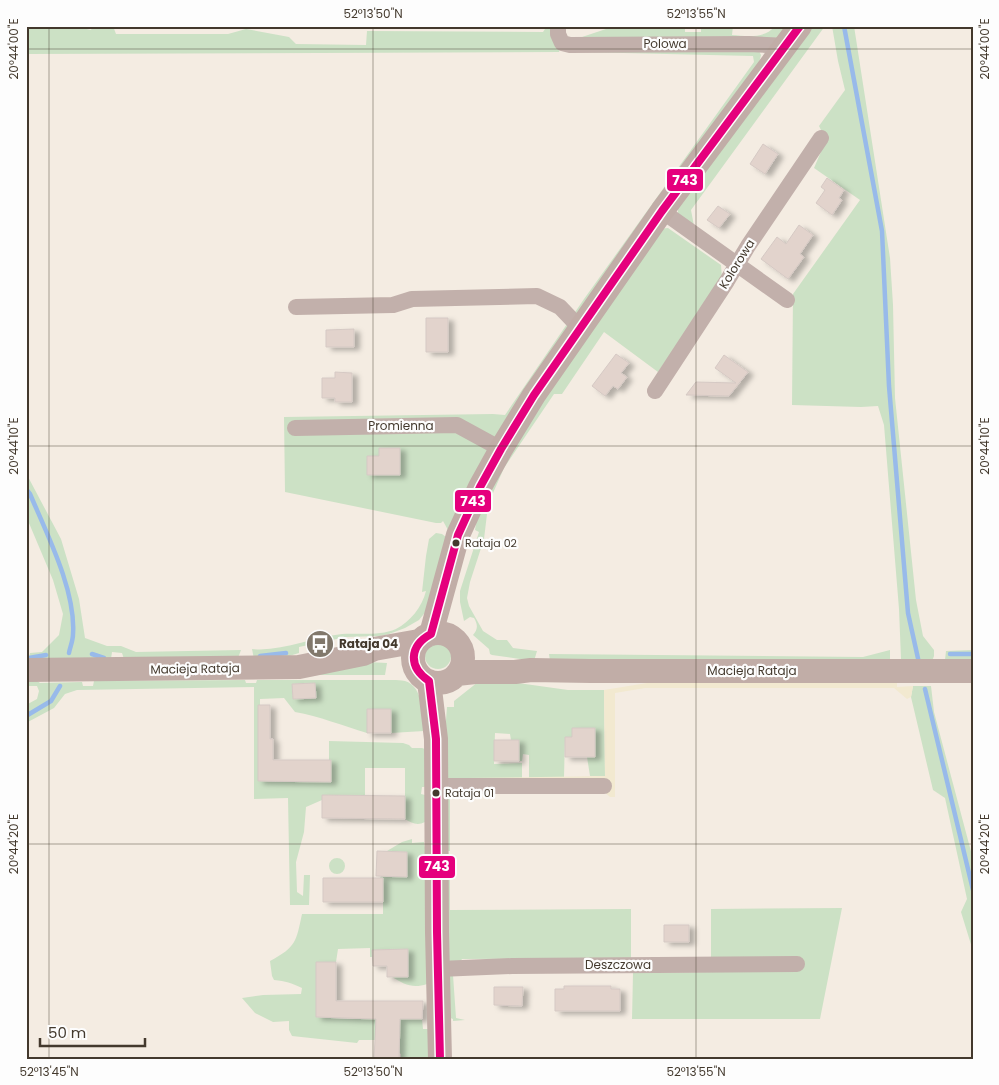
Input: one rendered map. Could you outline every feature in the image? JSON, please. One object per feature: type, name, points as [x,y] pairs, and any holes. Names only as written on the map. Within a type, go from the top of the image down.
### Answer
[{"type":"street","name":"Polowa","points":[[558,26],[558,34],[562,43],[570,45],[583,43],[786,46]]},
{"type":"street","points":[[441,640],[446,574],[458,535],[501,449],[534,395],[662,211],[800,26]]},
{"type":"street","name":"Kolorowa","points":[[655,391],[821,138]]},
{"type":"street","points":[[662,211],[787,300]]},
{"type":"street","points":[[296,307],[393,305],[412,299],[537,296],[560,307],[580,328]]},
{"type":"street","name":"Promienna","points":[[295,428],[457,425],[501,449]]},
{"type":"street","points":[[440,1059],[436,739],[445,692],[438,675],[413,656],[415,648],[441,640]]},
{"type":"street","points":[[438,675],[462,664],[463,656],[441,640]]},
{"type":"street","name":"Macieja Rataja","points":[[26,670],[299,667],[363,654],[374,649],[441,640],[486,659],[531,670]]},
{"type":"street","name":"Macieja Rataja","points":[[363,654],[404,661],[438,675],[531,670],[591,672],[973,671]]},
{"type":"street","points":[[436,786],[604,786]]},
{"type":"street","name":"Deszczowa","points":[[438,969],[512,966],[797,964]]},
{"type":"green space","points":[[26,26],[74,26],[91,30],[93,26],[113,26],[116,34],[228,34],[246,29],[289,37],[296,44],[366,45],[367,31],[543,32],[547,26],[553,26],[560,48],[559,52],[26,54]]},
{"type":"green space","points":[[610,26],[667,29],[656,26],[685,26],[685,32],[701,32],[701,26],[733,26],[732,35],[750,36],[766,33],[775,26],[789,26],[782,36],[758,49],[761,55],[758,67],[448,530],[443,521],[436,523],[285,492],[284,417],[505,415],[584,299],[754,62],[753,56],[580,52],[579,38]]},
{"type":"green space","points":[[807,26],[825,26],[691,210],[694,226],[678,214],[678,203]]},
{"type":"green space","points":[[832,26],[854,26],[890,258],[895,398],[916,600],[923,636],[934,650],[931,664],[906,663],[901,659],[899,609],[884,425],[878,406],[792,405],[793,294],[860,200],[814,168],[826,140],[819,126],[845,90]]},
{"type":"green space","points":[[668,228],[721,265],[722,279],[658,372],[604,332],[562,394],[554,394],[504,468],[493,493],[487,514],[484,539],[470,582],[467,598],[469,606],[483,631],[497,640],[507,640],[513,648],[537,651],[534,661],[492,655],[489,649],[473,635],[477,627],[474,618],[470,617],[464,621],[460,602],[460,591],[479,532],[475,530],[478,510],[512,446],[659,229]]},
{"type":"green space","points":[[26,473],[61,539],[79,599],[85,638],[107,646],[121,646],[136,652],[241,650],[238,658],[125,662],[122,653],[112,652],[111,659],[32,662],[29,658],[30,653],[42,652],[59,635],[63,614],[53,580],[26,516]]},
{"type":"green space","points":[[436,533],[446,537],[427,610],[419,620],[389,634],[346,637],[299,647],[299,653],[276,660],[254,659],[252,649],[286,646],[342,634],[383,633],[401,626],[415,613],[422,603],[426,591],[422,592],[429,539]]},
{"type":"green space","points":[[438,643],[447,647],[451,656],[447,665],[438,669],[429,665],[425,656],[429,647]]},
{"type":"green space","points":[[890,650],[890,659],[886,664],[550,661],[549,654],[863,657]]},
{"type":"green space","points":[[973,650],[973,663],[945,660],[946,651]]},
{"type":"green space","points":[[368,662],[387,663],[385,675],[280,675]]},
{"type":"green space","points":[[26,680],[36,680],[40,683],[82,682],[83,686],[93,686],[94,681],[245,680],[246,683],[256,683],[257,680],[405,681],[416,689],[419,695],[424,731],[391,733],[391,709],[367,709],[367,733],[295,712],[284,698],[260,699],[260,705],[258,706],[258,781],[331,782],[329,741],[403,743],[412,748],[425,749],[425,787],[422,787],[421,794],[425,795],[425,822],[417,824],[405,819],[405,768],[365,768],[365,795],[322,795],[322,800],[306,807],[304,832],[296,862],[297,892],[303,896],[304,875],[310,875],[309,905],[290,905],[288,798],[254,799],[254,687],[77,690],[65,694],[54,708],[26,723],[26,705],[37,699],[39,691],[37,686],[26,686]],"holes":[[[315,683],[316,698],[293,699],[293,684]]]},
{"type":"green space","points":[[478,682],[518,683],[568,690],[604,690],[605,776],[590,776],[587,757],[595,757],[595,728],[572,728],[572,737],[565,737],[564,777],[529,778],[529,755],[523,754],[522,761],[519,761],[510,734],[495,733],[494,764],[522,763],[522,778],[447,778],[444,746],[447,707],[454,707],[454,701]]},
{"type":"green space","points":[[913,686],[931,686],[934,712],[973,859],[973,951],[961,912],[967,899],[945,798],[933,790],[911,697]]},
{"type":"green space","points":[[444,793],[467,793],[467,798],[450,799],[450,851],[447,851]]},
{"type":"green space","points":[[412,839],[412,843],[424,842],[426,853],[427,984],[412,986],[392,977],[408,977],[407,949],[388,950],[370,957],[370,948],[338,949],[336,962],[316,962],[316,1017],[422,1019],[423,1029],[429,1029],[430,1059],[401,1059],[399,1037],[359,1040],[357,1043],[292,1036],[289,1030],[289,1021],[273,1022],[255,1013],[242,998],[263,995],[301,994],[302,988],[288,982],[274,980],[270,961],[285,952],[294,943],[302,914],[383,914],[383,878],[380,878],[381,876],[407,877],[407,852],[387,851],[402,842]]},
{"type":"green space","points":[[337,858],[343,860],[345,866],[343,872],[337,874],[331,872],[329,866],[331,860]]},
{"type":"green space","points":[[446,862],[450,862],[450,910],[631,909],[631,958],[462,959],[453,975],[456,1018],[465,1020],[453,1021],[453,1019],[448,1017]]},
{"type":"green space","points":[[842,908],[820,1019],[632,1019],[633,973],[711,972],[711,909]]},
{"type":"sand","points":[[647,683],[897,683],[897,687],[913,686],[911,697],[907,699],[894,688],[645,688],[615,693],[615,797],[610,797],[603,791],[467,793],[467,778],[605,776],[604,690]]},
{"type":"building","points":[[763,144],[778,154],[765,174],[750,164]]},
{"type":"building","points":[[827,178],[844,190],[839,198],[842,200],[832,215],[816,203],[825,190],[821,187]]},
{"type":"building","points":[[718,206],[730,214],[719,228],[707,220]]},
{"type":"building","points":[[799,225],[813,235],[800,254],[804,257],[788,279],[761,259],[777,237],[786,244]]},
{"type":"building","points":[[426,318],[448,318],[448,352],[426,352]]},
{"type":"building","points":[[354,329],[354,347],[326,347],[326,330]]},
{"type":"building","points":[[616,354],[629,363],[621,373],[627,377],[618,389],[613,386],[605,396],[592,386]]},
{"type":"building","points":[[724,355],[748,372],[729,396],[686,395],[696,382],[736,383],[715,368]]},
{"type":"building","points":[[335,372],[352,373],[352,402],[335,402],[335,398],[322,398],[322,378],[335,378]]},
{"type":"building","points":[[379,448],[400,448],[400,475],[367,475],[367,456],[379,456]]},
{"type":"building","points":[[315,683],[316,698],[293,699],[292,684]]},
{"type":"building","points":[[258,705],[270,705],[270,739],[273,739],[273,760],[331,760],[331,782],[258,781]]},
{"type":"building","points":[[367,709],[391,709],[391,733],[367,733]]},
{"type":"building","points":[[572,728],[595,728],[595,757],[565,757],[565,737],[572,737]]},
{"type":"building","points":[[494,740],[519,740],[519,761],[494,761]]},
{"type":"building","points":[[322,795],[405,796],[405,819],[322,818]]},
{"type":"building","points":[[377,851],[407,852],[407,877],[376,876]]},
{"type":"building","points":[[323,878],[383,878],[383,902],[323,902]]},
{"type":"building","points":[[664,925],[689,925],[689,942],[664,942]]},
{"type":"building","points":[[408,949],[408,977],[387,977],[387,966],[373,966],[372,950]]},
{"type":"building","points":[[316,962],[336,962],[336,1001],[423,1001],[422,1019],[400,1019],[399,1059],[374,1059],[376,1019],[316,1017]]},
{"type":"building","points":[[564,986],[611,986],[611,989],[620,989],[620,1011],[555,1011],[555,989],[564,989]]},
{"type":"building","points":[[494,987],[523,987],[522,1006],[494,1005]]},
{"type":"waterway","points":[[844,26],[882,231],[889,386],[908,613],[919,663]]},
{"type":"waterway","points":[[26,489],[30,494],[59,563],[70,600],[73,617],[73,637],[69,653]]},
{"type":"waterway","points":[[260,656],[286,653]]},
{"type":"waterway","points":[[92,654],[104,658]]},
{"type":"waterway","points":[[950,654],[973,654]]},
{"type":"waterway","points":[[29,658],[46,655]]},
{"type":"waterway","points":[[26,716],[51,701],[60,686]]},
{"type":"waterway","points":[[925,689],[973,890]]},
{"type":"transit line","name":"743","points":[[440,1059],[436,739],[429,681],[417,669],[414,657],[415,650],[418,644],[431,634],[458,535],[480,487],[534,395],[662,211],[800,26]]},
{"type":"place","name":"Rataja 02","points":[[456,543]]},
{"type":"place","name":"Rataja 04","points":[[320,644]]},
{"type":"place","name":"Rataja 01","points":[[436,793]]}]
